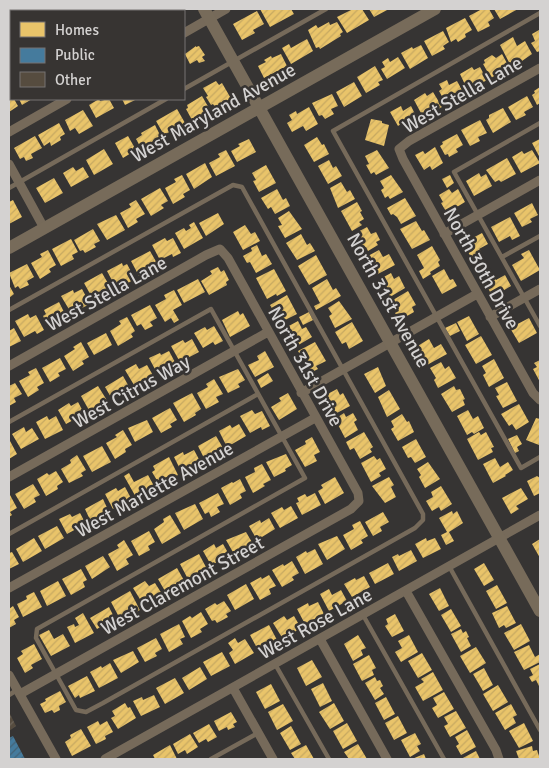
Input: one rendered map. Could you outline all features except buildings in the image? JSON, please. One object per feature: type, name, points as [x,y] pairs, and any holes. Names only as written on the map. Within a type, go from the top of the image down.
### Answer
[{"type":"street","points":[[185,32],[207,14],[226,9]]},
{"type":"street","name":"West Maryland Avenue","points":[[9,248],[435,9]]},
{"type":"street","name":"North 31st Avenue","points":[[207,14],[540,611]]},
{"type":"street","name":"West Stella Lane","points":[[400,149],[409,141],[540,68]]},
{"type":"street","points":[[9,132],[65,100]]},
{"type":"street","name":"North 30th Drive","points":[[400,149],[403,159],[477,294],[533,393],[540,400]]},
{"type":"street","points":[[9,164],[44,228]]},
{"type":"street","points":[[444,234],[540,180]]},
{"type":"street","name":"West Stella Lane","points":[[9,366],[206,255],[220,249]]},
{"type":"street","name":"North 31st Drive","points":[[220,249],[228,258],[358,493],[359,501]]},
{"type":"street","points":[[490,317],[540,289]]},
{"type":"street","points":[[302,393],[477,294]]},
{"type":"street","name":"West Citrus Way","points":[[9,478],[268,332]]},
{"type":"street","name":"West Marlette Avenue","points":[[9,588],[315,418]]},
{"type":"street","name":"West Claremont Street","points":[[18,692],[56,674],[351,509],[359,501]]},
{"type":"street","name":"West Rose Lane","points":[[105,759],[540,515]]},
{"type":"street","points":[[406,591],[496,750],[499,759]]},
{"type":"street","points":[[320,639],[387,759]]},
{"type":"street","points":[[9,675],[56,759]]},
{"type":"street","points":[[233,688],[273,759]]},
{"type":"lane","points":[[185,88],[326,9]]},
{"type":"lane","points":[[540,13],[333,131],[521,468],[540,457]]},
{"type":"lane","points":[[9,188],[164,100]]},
{"type":"lane","points":[[540,124],[454,172],[540,326]]},
{"type":"lane","points":[[9,310],[233,185],[242,187],[423,514],[423,520],[415,528],[86,712],[76,710],[36,638],[37,629],[305,478],[211,309],[9,422]]},
{"type":"lane","points":[[502,257],[540,236]]},
{"type":"lane","points":[[9,534],[258,394]]},
{"type":"lane","points":[[449,566],[540,730]]},
{"type":"lane","points":[[363,615],[444,759]]},
{"type":"lane","points":[[275,664],[329,759]]},
{"type":"lane","points":[[9,695],[18,692]]},
{"type":"lane","points":[[211,759],[258,733]]}]
